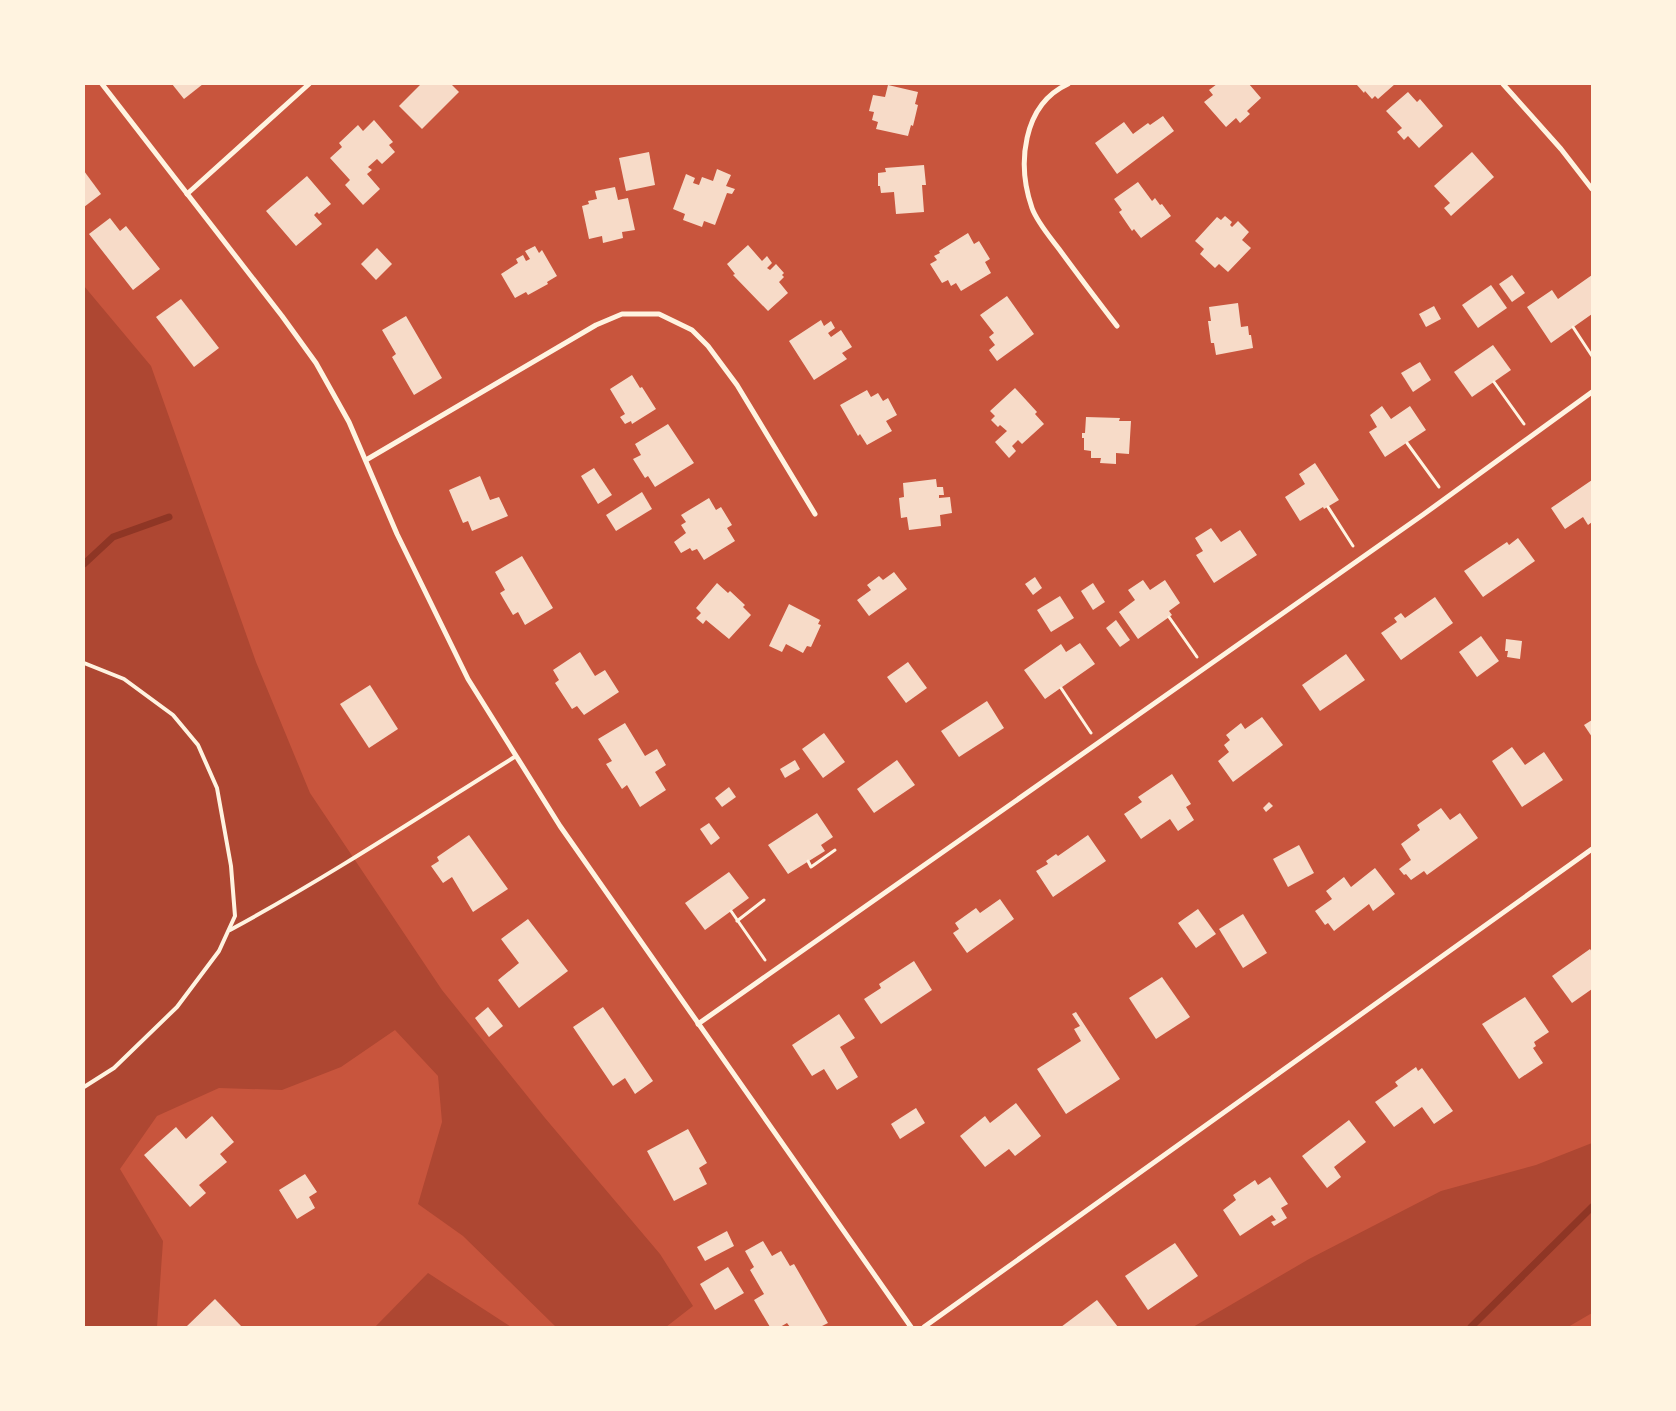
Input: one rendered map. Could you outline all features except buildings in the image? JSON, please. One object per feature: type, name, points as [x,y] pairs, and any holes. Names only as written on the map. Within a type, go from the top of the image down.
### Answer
[{"type":"street","points":[[102,84],[282,316],[316,363],[349,422],[396,534],[468,679],[560,826],[911,1327]]},
{"type":"street","points":[[187,194],[308,84]]},
{"type":"street","points":[[1068,84],[1045,101],[1033,117],[1027,134],[1024,170],[1032,209],[1116,326]]},
{"type":"street","points":[[1503,84],[1561,149],[1592,189]]},
{"type":"street","points":[[366,460],[596,326],[622,314],[659,314],[692,330],[708,346],[737,385],[815,514]]},
{"type":"street","points":[[698,1024],[1447,498],[1592,392]]},
{"type":"street","points":[[924,1327],[1592,849]]},
{"type":"lane","points":[[84,663],[124,679],[173,715],[198,745],[217,788],[231,866],[234,916],[220,952],[177,1007],[114,1068],[84,1088]]},
{"type":"lane","points":[[228,930],[262,912],[516,756]]},
{"type":"path","points":[[1574,327],[1592,356]]},
{"type":"path","points":[[1494,382],[1532,436]]},
{"type":"path","points":[[1407,443],[1447,498]]},
{"type":"path","points":[[1328,506],[1360,559]]},
{"type":"path","points":[[1169,616],[1205,668]]},
{"type":"path","points":[[1061,688],[1098,743]]},
{"type":"path","points":[[808,861],[811,867],[835,850]]},
{"type":"path","points":[[737,921],[764,900]]},
{"type":"path","points":[[730,911],[773,972]]},
{"type":"shaded area","points":[[84,286],[151,366],[256,662],[310,793],[442,990],[545,1118],[660,1254],[693,1306],[666,1327],[556,1327],[463,1236],[418,1204],[442,1122],[438,1076],[395,1030],[341,1067],[282,1090],[219,1088],[157,1116],[120,1169],[163,1241],[157,1327],[84,1327]]},
{"type":"shaded area","points":[[1592,1143],[1592,1313],[1568,1327],[1193,1327],[1309,1259],[1441,1191],[1536,1165]]},
{"type":"shaded area","points":[[428,1273],[511,1327],[375,1327]]},
{"type":"waterway","points":[[84,564],[113,537],[169,517]]},
{"type":"waterway","points":[[1471,1327],[1592,1207]]}]
